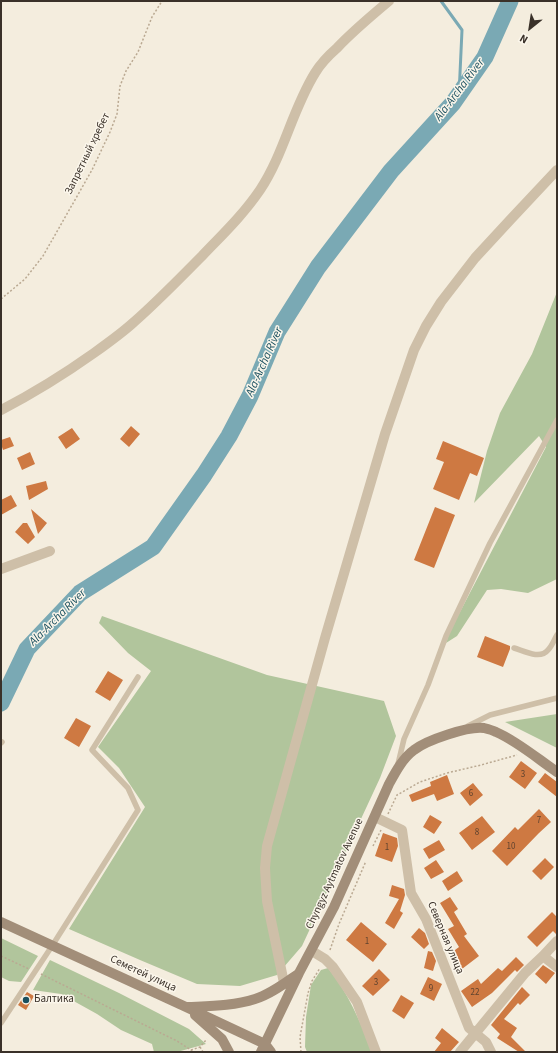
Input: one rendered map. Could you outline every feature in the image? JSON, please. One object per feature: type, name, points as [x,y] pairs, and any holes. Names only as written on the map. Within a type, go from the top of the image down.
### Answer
[{"type":"main road","name":"Chyngyz Aytmatov Avenue","points":[[266,1049],[299,973],[334,907],[389,784],[398,768],[415,749],[435,739],[456,732],[472,728],[484,728],[495,731],[557,772]]},
{"type":"main road","name":"Семетей улица","points":[[1,922],[186,1007],[266,1049]]},
{"type":"main road","points":[[186,1007],[226,1005],[244,1002],[266,994],[284,984],[299,973]]},
{"type":"main road","points":[[186,1007],[222,1039],[229,1052]]},
{"type":"street","points":[[1,410],[30,396],[67,372],[133,323],[226,231],[252,202],[261,188],[281,151],[301,101],[315,72],[326,58],[343,41],[389,1]]},
{"type":"street","points":[[284,984],[267,901],[265,868],[267,846],[325,638],[385,434],[414,350],[426,326],[441,302],[475,258],[510,218],[557,170]]},
{"type":"street","points":[[1,569],[50,551]]},
{"type":"street","name":"Северная улица","points":[[375,817],[402,830],[411,893],[426,919],[469,1028],[486,1042],[491,1052]]},
{"type":"street","points":[[460,1052],[525,973],[557,941]]},
{"type":"street","points":[[312,951],[334,967],[357,1002],[376,1052]]},
{"type":"street","points":[[543,956],[557,967]]},
{"type":"lane","points":[[398,768],[404,739],[428,685],[446,636],[490,543],[557,420]]},
{"type":"lane","points":[[514,648],[537,655],[545,653],[557,635]]},
{"type":"lane","points":[[1,1023],[52,946],[138,810],[128,788],[92,750],[138,677]]},
{"type":"lane","points":[[456,732],[490,715],[557,698]]},
{"type":"path","name":"Запретный хребет","points":[[1,299],[25,279],[43,256],[92,170],[117,114],[120,86],[126,70],[138,52],[152,17],[162,1]]},
{"type":"path","points":[[1,956],[177,1041],[193,1052]]},
{"type":"path","points":[[301,1052],[300,1037],[308,993],[312,981],[322,965]]},
{"type":"path","points":[[191,1050],[200,1047],[207,1040],[210,1034]]},
{"type":"path","points":[[200,1047],[203,1052]]},
{"type":"green space","points":[[557,292],[557,579],[528,593],[501,589],[487,590],[457,636],[446,643],[450,631],[546,447],[539,436],[474,503],[487,451],[500,413],[532,354]]},
{"type":"green space","points":[[102,616],[267,675],[384,701],[396,736],[380,778],[302,946],[277,975],[240,986],[197,984],[69,929],[145,807],[119,768],[98,747],[151,671],[128,653],[99,623]]},
{"type":"green space","points":[[557,714],[557,748],[505,722]]},
{"type":"green space","points":[[1,938],[38,956],[21,982],[9,981],[1,977]]},
{"type":"green space","points":[[50,960],[189,1029],[206,1044],[177,1052],[154,1052],[152,1044],[121,1030],[97,1014],[61,994],[33,990]]},
{"type":"green space","points":[[328,968],[348,997],[359,1019],[372,1052],[307,1052],[305,1047],[306,1017],[311,985],[321,970]]},
{"type":"building","points":[[131,426],[140,434],[129,447],[120,439]]},
{"type":"building","points":[[72,428],[80,439],[66,449],[58,437]]},
{"type":"building","points":[[10,437],[14,446],[3,450],[1,440]]},
{"type":"building","points":[[443,441],[484,458],[477,476],[470,473],[459,500],[433,489],[444,462],[436,459]]},
{"type":"building","points":[[30,452],[35,464],[22,470],[17,458]]},
{"type":"building","points":[[46,481],[48,489],[29,500],[26,486]]},
{"type":"building","points":[[11,495],[17,506],[1,515],[1,500]]},
{"type":"building","points":[[435,507],[455,515],[434,568],[414,560]]},
{"type":"building","points":[[31,509],[47,523],[38,534]]},
{"type":"building","points":[[23,523],[27,523],[35,537],[28,544],[15,532]]},
{"type":"building","points":[[485,636],[510,646],[503,667],[477,657]]},
{"type":"building","points":[[108,671],[123,680],[110,701],[95,692]]},
{"type":"building","points":[[76,718],[91,726],[79,747],[64,738]]},
{"type":"building","points":[[521,761],[537,773],[525,789],[509,777]]},
{"type":"building","points":[[545,773],[557,782],[557,797],[538,782]]},
{"type":"building","points":[[447,775],[454,794],[437,801],[434,794],[412,802],[409,795],[431,786],[430,782]]},
{"type":"building","points":[[473,783],[483,795],[470,806],[460,793]]},
{"type":"building","points":[[539,809],[551,822],[507,866],[492,851],[515,827],[518,830]]},
{"type":"building","points":[[430,815],[442,822],[434,834],[423,827]]},
{"type":"building","points":[[482,816],[495,832],[472,850],[459,833]]},
{"type":"building","points":[[383,833],[397,838],[398,846],[392,862],[375,856]]},
{"type":"building","points":[[439,840],[445,850],[429,859],[423,849]]},
{"type":"building","points":[[545,858],[554,867],[541,880],[532,871]]},
{"type":"building","points":[[436,860],[444,872],[431,879],[424,868]]},
{"type":"building","points":[[457,871],[463,881],[448,891],[442,881]]},
{"type":"building","points":[[392,885],[404,889],[405,895],[400,911],[403,913],[394,929],[385,923],[399,899],[389,896]]},
{"type":"building","points":[[450,897],[458,909],[454,912],[467,934],[464,936],[479,956],[462,969],[451,953],[459,947],[448,929],[454,926],[440,903]]},
{"type":"building","points":[[552,912],[557,917],[557,935],[553,931],[537,947],[527,937]]},
{"type":"building","points":[[361,922],[387,944],[373,962],[346,940]]},
{"type":"building","points":[[419,928],[425,933],[429,944],[424,949],[411,937]]},
{"type":"building","points":[[428,951],[432,952],[436,961],[433,971],[424,968]]},
{"type":"building","points":[[516,957],[524,965],[517,972],[515,970],[492,993],[472,1007],[461,991],[478,979],[481,984],[498,968],[502,971]]},
{"type":"building","points":[[543,965],[555,973],[546,984],[535,974]]},
{"type":"building","points":[[379,969],[390,980],[373,996],[362,986]]},
{"type":"building","points":[[428,977],[442,984],[434,1001],[420,994]]},
{"type":"building","points":[[522,987],[530,995],[520,1005],[518,1003],[504,1019],[517,1028],[511,1037],[526,1052],[519,1052],[497,1038],[500,1034],[491,1025]]},
{"type":"building","name":"Балтика","points":[[27,992],[34,996],[26,1010],[18,1005]]},
{"type":"building","points":[[401,995],[414,1003],[404,1019],[392,1011]]},
{"type":"building","points":[[442,1028],[459,1042],[450,1052],[434,1052],[441,1043],[435,1038]]},
{"type":"waterway","points":[[441,1],[462,30],[459,95]]},
{"type":"waterway","name":"Ala-Archa River","points":[[1,703],[27,649],[80,593],[153,547],[204,475],[229,436],[250,396],[277,332],[318,267],[391,171],[453,103],[485,57],[510,1]]},
{"type":"place","name":"Балтика","points":[[26,1000]]}]
